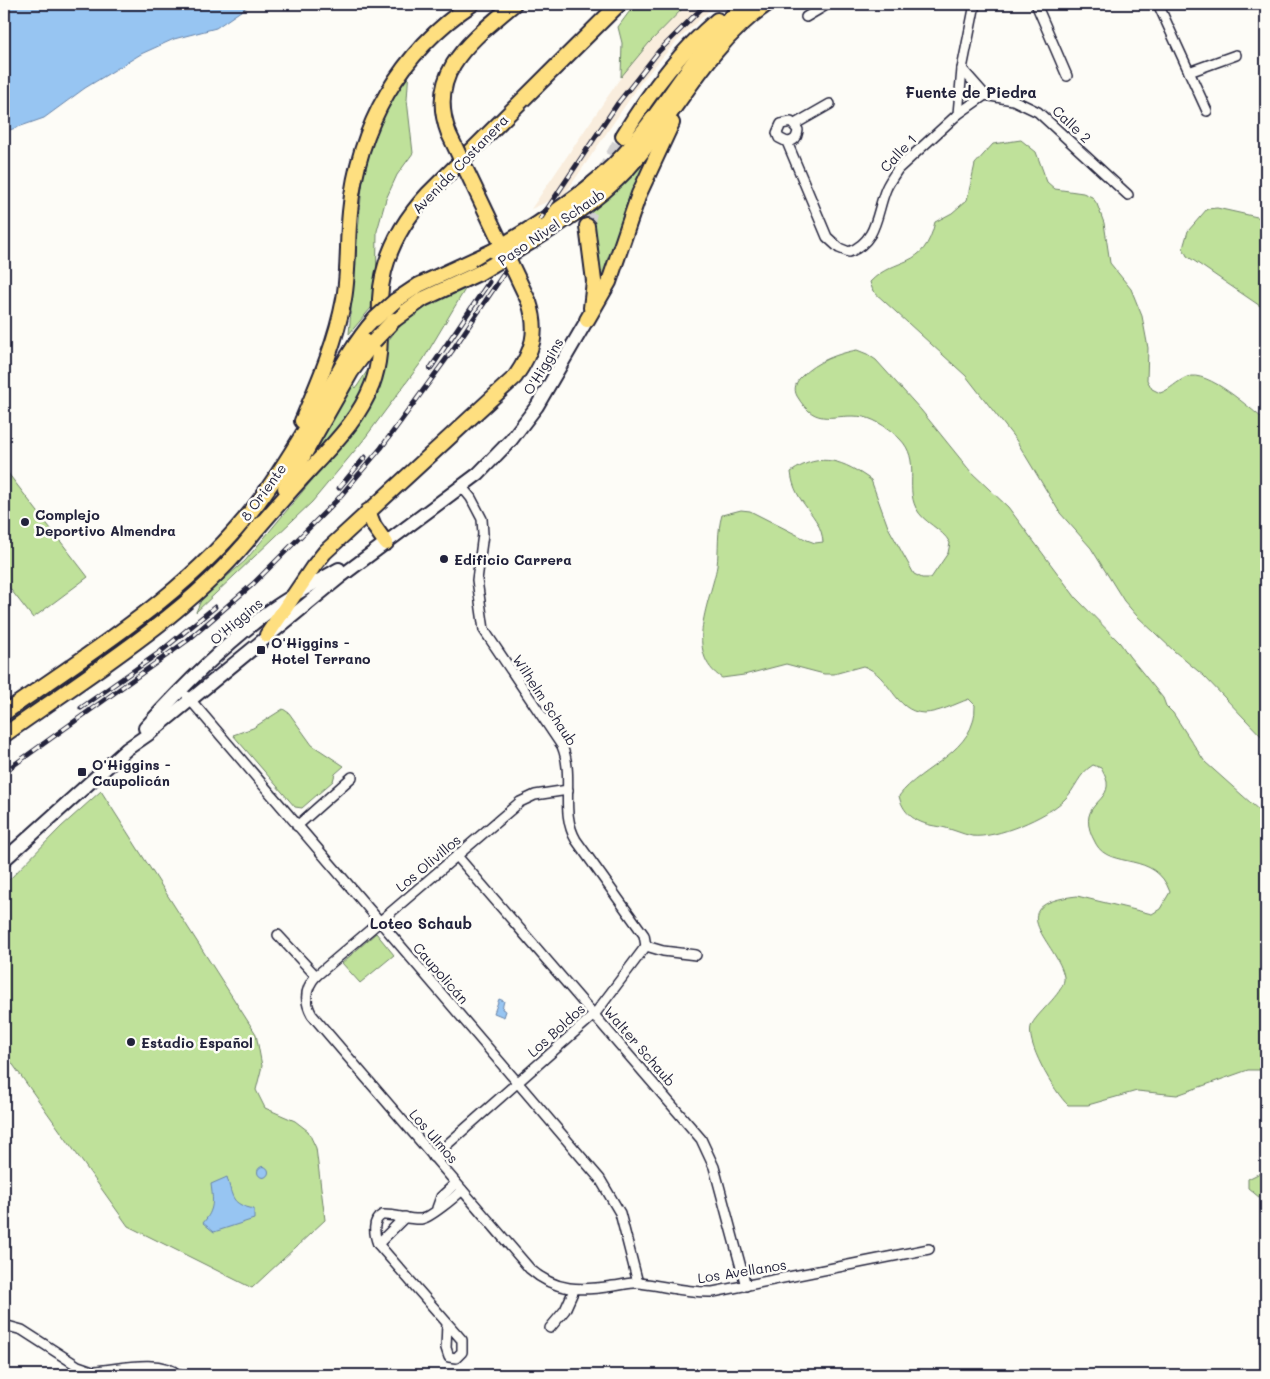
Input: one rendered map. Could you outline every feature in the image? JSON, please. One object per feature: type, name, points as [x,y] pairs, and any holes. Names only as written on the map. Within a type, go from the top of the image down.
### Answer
[{"type":"main road","points":[[283,465],[324,369],[337,330],[346,282],[353,185],[358,160],[369,129],[392,84],[412,56],[445,24],[472,4]]},
{"type":"main road","points":[[267,635],[319,559],[368,511],[516,377],[527,359],[534,336],[534,317],[529,302],[448,134],[441,110],[441,95],[445,79],[460,54],[514,4]]},
{"type":"main road","points":[[496,20],[521,4]]},
{"type":"main road","name":"Avenida Costanera","points":[[257,529],[344,434],[366,399],[375,374],[380,350],[380,297],[384,273],[394,243],[411,214],[428,194],[618,4]]},
{"type":"main road","points":[[623,136],[648,96],[679,56],[705,30],[737,4]]},
{"type":"main road","points":[[647,136],[703,47],[745,4]]},
{"type":"main road","points":[[647,136],[732,33],[767,4]]},
{"type":"main road","points":[[587,320],[614,272],[643,184],[696,78]]},
{"type":"main road","name":"Paso Nivel Schaub","points":[[493,251],[536,225],[593,185],[647,136]]},
{"type":"main road","name":"Paso Nivel Schaub","points":[[462,280],[479,273],[534,240],[578,212],[609,188],[647,136]]},
{"type":"main road","points":[[587,226],[594,294],[587,320]]},
{"type":"main road","name":"8 Oriente","points":[[4,713],[122,631],[181,584],[238,526],[266,491],[354,347],[375,319],[395,301],[420,285],[493,251]]},
{"type":"main road","points":[[592,266],[603,272],[614,272]]},
{"type":"main road","name":"8 Oriente","points":[[4,735],[161,621],[211,578],[257,529],[286,486],[351,372],[374,341],[394,320],[423,299],[462,280]]},
{"type":"main road","name":"O'Higgins","points":[[185,694],[267,635],[462,487],[492,460],[524,423],[554,380],[587,320]]},
{"type":"main road","points":[[368,511],[374,526],[386,543]]},
{"type":"main road","name":"O'Higgins","points":[[4,860],[127,749],[185,694],[251,626],[293,595],[386,543]]},
{"type":"street","points":[[806,17],[828,4]]},
{"type":"street","points":[[958,114],[962,69],[975,4]]},
{"type":"street","points":[[1036,4],[1067,76]]},
{"type":"street","points":[[1158,4],[1207,111]]},
{"type":"street","points":[[1189,72],[1236,55]]},
{"type":"street","points":[[958,114],[985,95],[962,69]]},
{"type":"street","name":"Calle 2","points":[[985,95],[1013,100],[1038,112],[1128,195]]},
{"type":"street","name":"Calle 1","points":[[830,104],[795,124],[786,122],[778,128],[779,138],[787,142],[827,237],[839,248],[850,252],[857,249],[870,237],[877,223],[885,190],[898,169],[958,114]]},
{"type":"street","points":[[787,142],[794,141],[798,136],[795,124]]},
{"type":"street","name":"Wilhelm Schaub","points":[[462,487],[471,498],[482,519],[483,534],[477,580],[484,630],[562,746],[567,761],[568,822],[572,834],[644,935],[646,946]]},
{"type":"street","name":"Caupolicán","points":[[185,694],[608,1189],[624,1227],[638,1283]]},
{"type":"street","points":[[297,826],[352,777]]},
{"type":"street","name":"Los Olivillos","points":[[316,976],[524,799],[535,795],[568,790]]},
{"type":"street","name":"Walter Schaub","points":[[457,856],[694,1129],[707,1149],[714,1166],[746,1286]]},
{"type":"street","points":[[278,935],[316,976]]},
{"type":"street","points":[[646,946],[663,951],[696,955]]},
{"type":"street","name":"Los Boldos","points":[[434,1157],[594,1015],[646,946]]},
{"type":"street","name":"Los Ulmos","points":[[316,976],[309,986],[306,998],[312,1015],[530,1269],[550,1283],[574,1290]]},
{"type":"street","points":[[447,1323],[378,1244],[375,1234],[378,1218],[386,1214],[423,1219],[437,1208],[441,1197],[459,1186]]},
{"type":"street","points":[[378,1244],[405,1217]]},
{"type":"street","name":"Los Avellanos","points":[[574,1290],[638,1283],[691,1292],[746,1286],[929,1249]]},
{"type":"street","points":[[550,1328],[565,1310],[574,1290]]},
{"type":"street","points":[[4,1325],[22,1330],[57,1355],[104,1375]]},
{"type":"street","points":[[92,1371],[151,1367],[165,1368],[179,1375]]},
{"type":"shaded area","points":[[687,4],[716,4],[674,44],[642,81],[565,194],[531,209],[621,77],[649,43]]},
{"type":"green space","points":[[635,4],[687,4],[649,43],[621,77],[622,43],[618,27]]},
{"type":"green space","points":[[409,69],[407,100],[413,153],[397,175],[386,199],[377,231],[376,302],[349,334],[363,175],[381,116]]},
{"type":"green space","points":[[1021,140],[1036,152],[1047,182],[1055,189],[1083,193],[1092,197],[1097,204],[1104,223],[1110,263],[1131,289],[1142,316],[1148,348],[1147,380],[1152,389],[1160,393],[1187,377],[1196,376],[1217,384],[1266,421],[1266,741],[1204,676],[1137,616],[1124,601],[1091,548],[1060,513],[1016,440],[966,376],[873,291],[870,282],[890,268],[916,255],[924,248],[930,238],[935,222],[952,213],[967,200],[975,164],[993,144]]},
{"type":"green space","points":[[654,148],[638,180],[629,213],[600,290],[590,231],[590,207]]},
{"type":"green space","points":[[1217,208],[1266,219],[1266,310],[1187,256],[1183,248],[1188,231],[1207,209]]},
{"type":"green space","points":[[467,286],[423,360],[362,442],[312,502],[196,612],[202,598],[245,561],[365,416],[375,397],[388,341],[396,330],[425,302]]},
{"type":"green space","points":[[857,350],[876,360],[921,410],[971,472],[1008,507],[1076,598],[1120,643],[1163,698],[1166,706],[1173,713],[1205,762],[1261,812],[1266,814],[1266,1070],[1248,1070],[1177,1095],[1137,1091],[1088,1105],[1068,1105],[1056,1090],[1042,1066],[1030,1032],[1035,1019],[1057,995],[1064,977],[1060,964],[1039,928],[1036,917],[1041,908],[1053,901],[1077,896],[1152,914],[1160,909],[1170,892],[1163,879],[1154,870],[1144,865],[1111,857],[1096,844],[1090,831],[1088,820],[1090,812],[1106,790],[1107,780],[1101,768],[1093,765],[1080,777],[1064,800],[1034,820],[994,834],[982,836],[968,835],[915,819],[905,810],[899,796],[909,785],[958,747],[967,735],[973,721],[975,705],[969,699],[935,712],[924,713],[914,711],[899,700],[880,677],[863,666],[834,674],[824,674],[786,664],[744,675],[722,678],[710,667],[704,655],[702,641],[703,625],[717,566],[722,515],[741,510],[750,511],[807,540],[815,543],[823,542],[818,523],[797,493],[793,483],[791,472],[802,466],[822,460],[832,461],[851,468],[871,480],[888,527],[914,574],[922,578],[931,578],[948,553],[950,543],[947,538],[923,518],[916,508],[913,500],[910,456],[900,439],[884,426],[864,417],[819,416],[804,406],[797,396],[795,388],[797,383],[807,371],[828,359]]},
{"type":"green space","points":[[371,365],[363,391],[349,418],[309,460],[351,382],[356,388]]},
{"type":"green space","points":[[289,465],[266,506],[216,565],[218,557]]},
{"type":"green space","name":"Complejo Deportivo Almendra","points":[[4,468],[88,577],[33,618],[4,581]]},
{"type":"green space","points":[[205,571],[208,575],[202,582],[136,633],[4,727],[4,721],[81,667]]},
{"type":"green space","points":[[283,709],[289,713],[312,745],[344,766],[335,774],[333,781],[302,808],[295,807],[233,735],[253,728]]},
{"type":"green space","name":"Estadio Español","points":[[101,791],[256,1034],[262,1066],[256,1090],[265,1108],[295,1121],[308,1131],[316,1148],[325,1220],[252,1288],[128,1226],[4,1052],[4,885],[61,827]]},
{"type":"green space","points":[[376,933],[394,955],[360,983],[342,963]]},
{"type":"green space","points":[[1266,1170],[1266,1203],[1248,1188],[1248,1179]]},
{"type":"water","points":[[4,4],[251,4],[216,28],[174,39],[141,54],[85,88],[44,118],[4,132]]},
{"type":"water","points":[[499,999],[504,1001],[502,1009],[506,1011],[504,1017],[494,1013]]},
{"type":"water","points":[[263,1166],[269,1172],[263,1178],[257,1172]]},
{"type":"water","points":[[227,1177],[234,1199],[241,1205],[254,1209],[254,1219],[214,1232],[203,1223],[210,1213],[212,1205],[211,1184]]},
{"type":"tunnel","points":[[602,175],[623,136]]},
{"type":"tunnel","points":[[587,226],[594,195]]},
{"type":"railway","points":[[4,772],[188,640],[253,584],[337,500],[381,448],[452,351],[618,103],[659,51],[706,4]]},
{"type":"railway","points":[[430,369],[489,282]]},
{"type":"railway","points":[[339,488],[365,457]]},
{"type":"railway","points":[[81,708],[160,652],[215,607]]},
{"type":"place","name":"Complejo Deportivo Almendra","points":[[25,522]]},
{"type":"place","name":"Edificio Carrera","points":[[444,559]]},
{"type":"place","name":"O'Higgins - Hotel Terrano","points":[[261,650]]},
{"type":"place","name":"O'Higgins - Caupolicán","points":[[82,772]]},
{"type":"place","name":"Estadio Español","points":[[131,1042]]},
{"type":"district","name":"Fuente de Piedra","points":[[971,92]]},
{"type":"district","name":"Loteo Schaub","points":[[421,923]]}]
